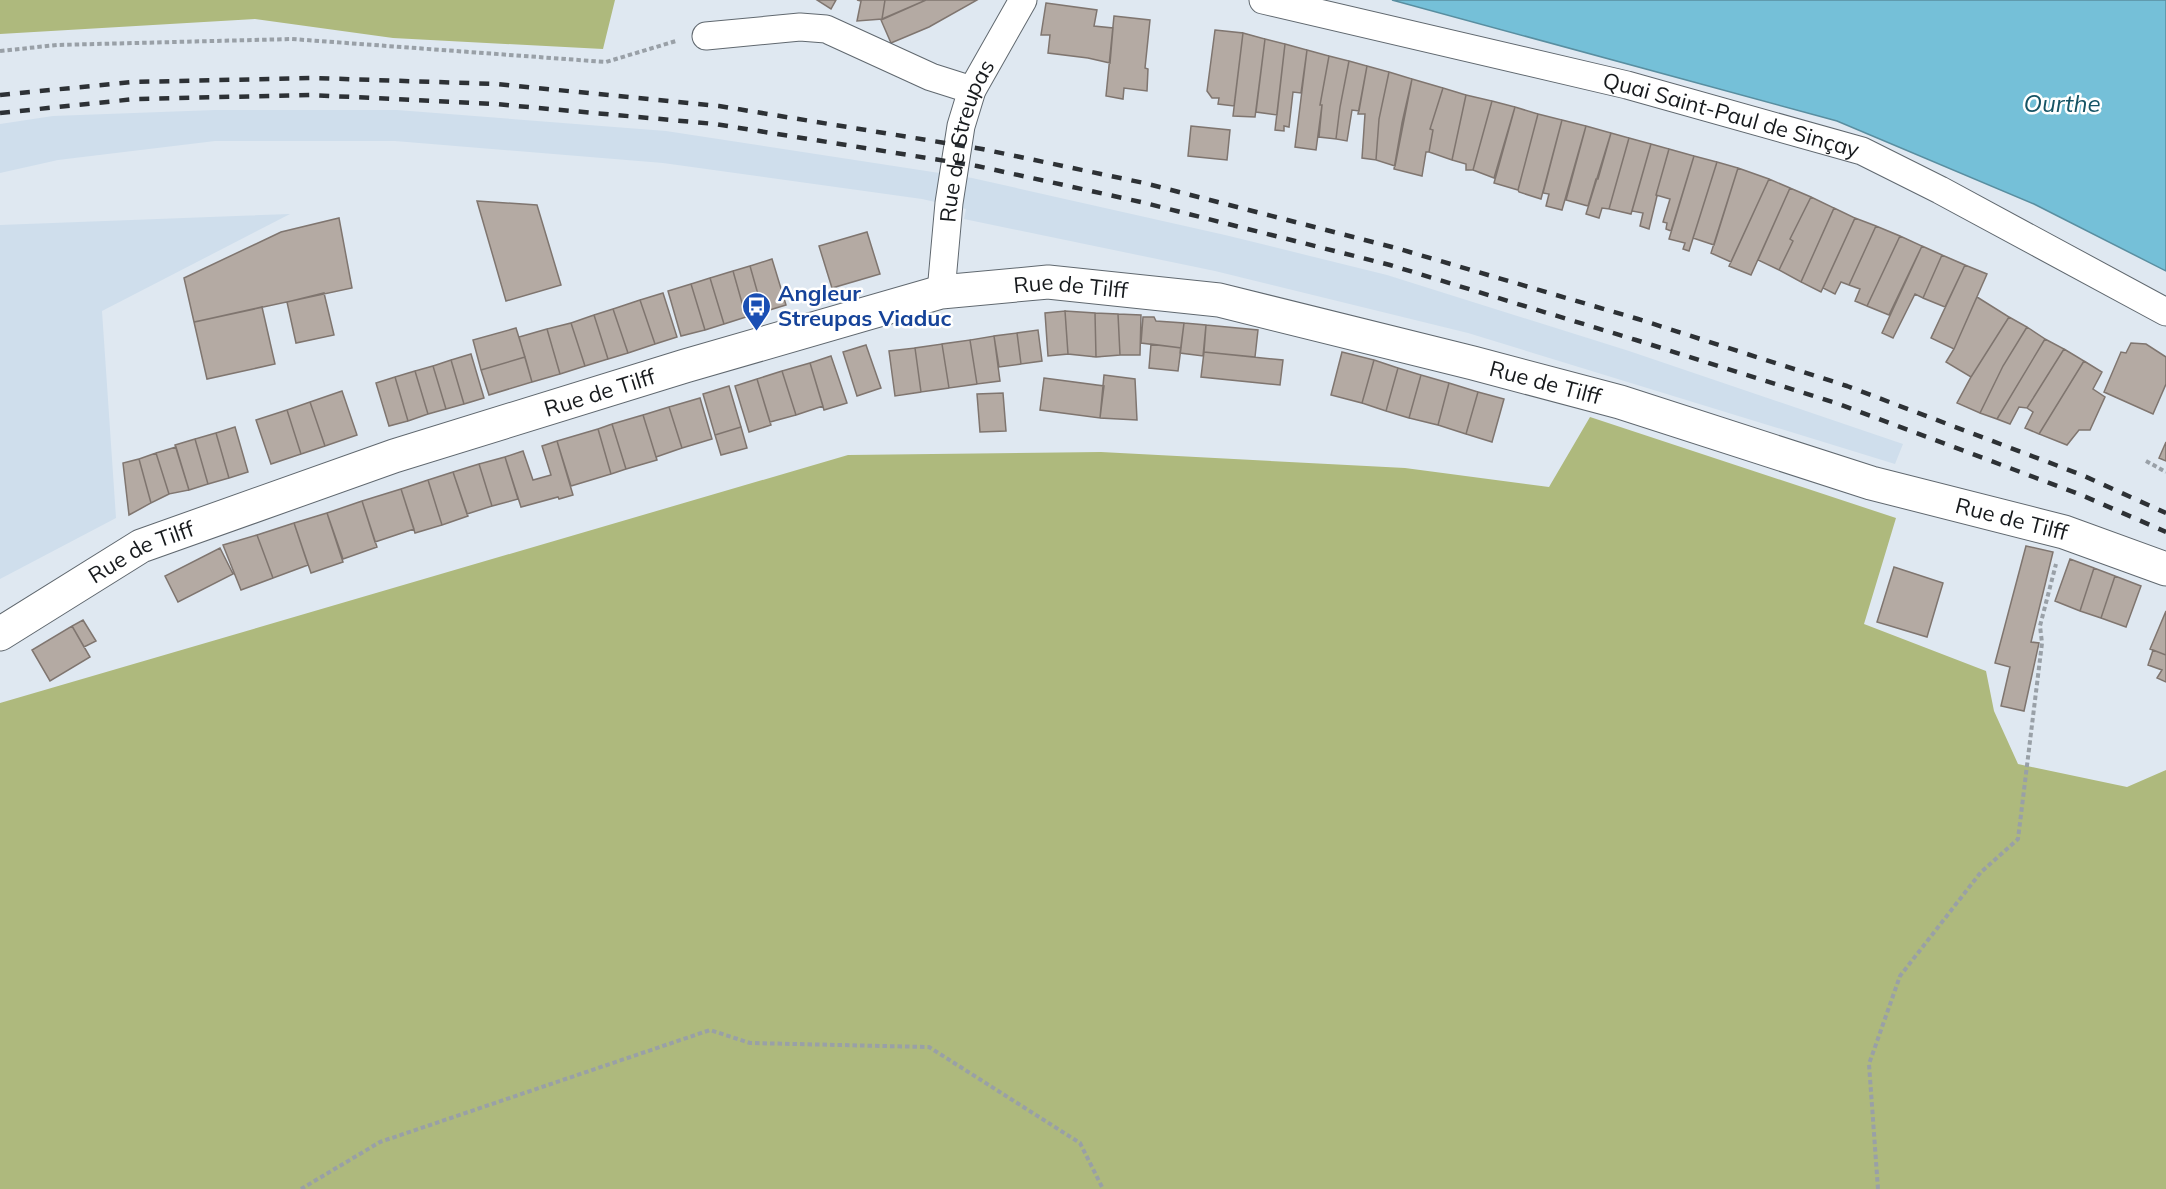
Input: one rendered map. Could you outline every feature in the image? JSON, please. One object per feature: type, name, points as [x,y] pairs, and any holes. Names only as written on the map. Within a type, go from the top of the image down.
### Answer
[{"type":"main road","name":"Rue de Tilff","points":[[0,634],[141,546],[394,456],[685,366],[941,292],[1048,282],[1219,300],[1620,402],[1871,483],[2064,532],[2166,569]]},
{"type":"street","name":"Rue de Streupas","points":[[941,292],[952,181],[961,126],[972,90],[1023,0]]},
{"type":"street","name":"Quai Saint-Paul de Sinçay","points":[[1263,0],[1627,85],[1862,151],[1940,190],[2166,312]]},
{"type":"street","points":[[706,36],[800,27],[826,28],[931,77],[972,90]]},
{"type":"path","points":[[0,51],[57,45],[292,39],[606,62],[675,41],[706,36]]},
{"type":"path","points":[[2146,461],[2166,472]]},
{"type":"path","points":[[1878,1189],[1869,1064],[1900,976],[1981,872],[2018,839],[2042,644],[2040,626],[2064,532]]},
{"type":"path","points":[[301,1189],[380,1142],[711,1030],[750,1043],[929,1047],[1080,1143],[1103,1189]]},
{"type":"shaded area","points":[[215,110],[397,110],[666,131],[972,178],[1225,235],[1387,275],[1629,351],[1903,444],[1895,464],[1468,333],[1215,271],[964,219],[966,209],[922,199],[663,163],[395,141],[215,141],[58,160],[0,173],[0,124],[53,116]]},
{"type":"shaded area","points":[[290,214],[102,311],[116,518],[0,579],[0,225]]},
{"type":"green space","points":[[0,0],[615,0],[603,49],[393,38],[255,19],[0,34]]},
{"type":"green space","points":[[1590,417],[1896,518],[1864,624],[1986,671],[1994,711],[2018,764],[2127,787],[2166,770],[2166,1189],[0,1189],[0,703],[848,455],[1101,452],[1405,468],[1549,487]]},
{"type":"water","name":"Ourthe","points":[[1392,0],[2166,0],[2166,271],[2034,204],[1837,121]]},
{"type":"building","points":[[817,0],[836,0],[831,9]]},
{"type":"building","points":[[857,0],[885,0],[882,19],[857,21],[861,1]]},
{"type":"building","points":[[885,0],[926,0],[882,19]]},
{"type":"building","points":[[926,0],[977,0],[929,27],[891,43],[881,20]]},
{"type":"building","points":[[1046,3],[1097,10],[1094,26],[1113,28],[1110,63],[1048,53],[1050,35],[1041,35]]},
{"type":"building","points":[[1114,16],[1150,20],[1145,68],[1148,69],[1147,91],[1124,88],[1123,99],[1106,96]]},
{"type":"building","points":[[1215,30],[1243,33],[1234,106],[1218,104],[1219,98],[1212,98],[1207,91]]},
{"type":"building","points":[[1243,33],[1265,39],[1255,117],[1233,116]]},
{"type":"building","points":[[1265,39],[1285,44],[1277,115],[1256,112]]},
{"type":"building","points":[[1285,44],[1307,50],[1301,93],[1293,92],[1289,127],[1284,126],[1284,131],[1275,130]]},
{"type":"building","points":[[1307,50],[1329,56],[1320,105],[1322,105],[1316,150],[1295,147]]},
{"type":"building","points":[[1329,56],[1349,61],[1336,139],[1319,137],[1322,105],[1320,105]]},
{"type":"building","points":[[1349,61],[1367,66],[1359,111],[1352,110],[1347,141],[1336,139]]},
{"type":"building","points":[[1367,66],[1389,72],[1379,119],[1376,160],[1362,158],[1365,114],[1358,114]]},
{"type":"building","points":[[1389,72],[1412,79],[1395,166],[1376,160],[1379,119]]},
{"type":"building","points":[[1412,79],[1443,88],[1430,129],[1433,130],[1422,176],[1394,169]]},
{"type":"building","points":[[1443,88],[1466,95],[1452,160],[1429,152],[1433,130],[1430,129]]},
{"type":"building","points":[[1466,95],[1492,101],[1473,170],[1466,170],[1466,164],[1452,160]]},
{"type":"building","points":[[1492,101],[1515,107],[1494,178],[1473,170]]},
{"type":"building","points":[[1515,107],[1538,114],[1518,190],[1494,183]]},
{"type":"building","points":[[1538,114],[1562,120],[1541,199],[1518,190]]},
{"type":"building","points":[[1562,120],[1586,126],[1562,210],[1546,206],[1549,194],[1543,193]]},
{"type":"building","points":[[1191,126],[1230,130],[1227,160],[1188,156]]},
{"type":"building","points":[[1586,126],[1611,133],[1588,206],[1566,200]]},
{"type":"building","points":[[1611,133],[1629,138],[1609,209],[1602,208],[1599,218],[1586,214]]},
{"type":"building","points":[[1629,138],[1651,144],[1631,214],[1609,209]]},
{"type":"building","points":[[1651,144],[1669,149],[1649,229],[1640,226],[1643,213],[1632,211]]},
{"type":"building","points":[[1669,149],[1694,156],[1671,231],[1666,229],[1667,223],[1663,222],[1670,199],[1656,195]]},
{"type":"building","points":[[1694,156],[1717,162],[1689,251],[1683,249],[1685,243],[1669,239]]},
{"type":"building","points":[[1717,162],[1738,168],[1714,245],[1693,238]]},
{"type":"building","points":[[1738,168],[1769,179],[1731,262],[1711,253]]},
{"type":"building","points":[[1769,179],[1790,188],[1751,275],[1729,266]]},
{"type":"building","points":[[1790,188],[1811,197],[1790,239],[1793,241],[1779,270],[1758,260]]},
{"type":"building","points":[[1811,197],[1834,208],[1801,282],[1779,270],[1793,241],[1790,239]]},
{"type":"building","points":[[477,201],[537,205],[561,285],[506,301]]},
{"type":"building","points":[[1834,208],[1855,218],[1821,292],[1801,282]]},
{"type":"building","points":[[339,218],[352,288],[194,322],[184,278],[281,232]]},
{"type":"building","points":[[1855,218],[1876,226],[1849,285],[1841,282],[1835,294],[1823,288]]},
{"type":"building","points":[[1876,226],[1900,236],[1867,306],[1855,301],[1860,289],[1849,285]]},
{"type":"building","points":[[867,232],[880,274],[832,288],[819,246]]},
{"type":"building","points":[[1900,236],[1922,246],[1889,315],[1867,306]]},
{"type":"building","points":[[1922,246],[1942,255],[1923,298],[1915,294],[1893,338],[1882,333]]},
{"type":"building","points":[[1942,255],[1965,265],[1945,307],[1923,298]]},
{"type":"building","points":[[772,259],[786,305],[763,312],[750,266]]},
{"type":"building","points":[[1965,265],[1987,274],[1954,349],[1931,338]]},
{"type":"building","points":[[750,266],[763,312],[746,317],[733,271]]},
{"type":"building","points":[[733,271],[746,317],[724,324],[710,278]]},
{"type":"building","points":[[710,278],[724,324],[705,330],[691,284]]},
{"type":"building","points":[[691,284],[705,330],[681,336],[668,291]]},
{"type":"building","points":[[324,293],[334,335],[296,343],[287,302]]},
{"type":"building","points":[[663,293],[677,337],[655,344],[640,300]]},
{"type":"building","points":[[1977,297],[2009,317],[1971,377],[1946,362]]},
{"type":"building","points":[[640,300],[655,344],[628,353],[613,309]]},
{"type":"building","points":[[262,307],[275,364],[207,379],[194,322]]},
{"type":"building","points":[[613,309],[628,353],[608,359],[594,315]]},
{"type":"building","points":[[1065,311],[1095,313],[1096,357],[1068,354]]},
{"type":"building","points":[[1065,311],[1068,354],[1048,356],[1045,313]]},
{"type":"building","points":[[1095,313],[1118,314],[1120,355],[1096,357]]},
{"type":"building","points":[[1118,314],[1141,315],[1140,355],[1120,355]]},
{"type":"building","points":[[594,315],[608,359],[585,366],[571,323]]},
{"type":"building","points":[[1143,317],[1154,317],[1156,321],[1184,323],[1181,348],[1141,343]]},
{"type":"building","points":[[2009,317],[2027,327],[2003,366],[1980,413],[1957,403],[1971,377]]},
{"type":"building","points":[[571,323],[585,366],[560,374],[547,329]]},
{"type":"building","points":[[1184,323],[1206,325],[1203,356],[1180,353]]},
{"type":"building","points":[[1206,325],[1258,330],[1255,357],[1204,352]]},
{"type":"building","points":[[2027,327],[2045,339],[1997,419],[1980,413],[2003,366]]},
{"type":"building","points":[[516,328],[525,357],[481,370],[473,340]]},
{"type":"building","points":[[547,329],[560,374],[532,382],[519,337]]},
{"type":"building","points":[[1038,330],[1042,361],[1021,364],[1017,333]]},
{"type":"building","points":[[1017,333],[1021,364],[999,367],[994,336]]},
{"type":"building","points":[[994,336],[1000,381],[977,384],[970,340]]},
{"type":"building","points":[[2045,339],[2064,349],[2027,408],[2019,407],[2010,424],[1997,419]]},
{"type":"building","points":[[970,340],[977,384],[949,388],[942,344]]},
{"type":"building","points":[[2131,343],[2146,344],[2166,357],[2166,384],[2153,414],[2104,392],[2121,352],[2126,353]]},
{"type":"building","points":[[942,344],[949,388],[921,392],[915,348]]},
{"type":"building","points":[[1151,344],[1181,348],[1178,371],[1149,368]]},
{"type":"building","points":[[866,345],[881,388],[857,396],[843,352]]},
{"type":"building","points":[[915,348],[921,392],[895,396],[889,351]]},
{"type":"building","points":[[2064,349],[2084,361],[2039,434],[2025,428],[2033,412],[2027,408]]},
{"type":"building","points":[[1204,352],[1283,360],[1280,385],[1201,377]]},
{"type":"building","points":[[1342,352],[1374,360],[1362,403],[1331,395]]},
{"type":"building","points":[[471,354],[484,398],[464,404],[451,360]]},
{"type":"building","points":[[831,356],[847,403],[824,410],[810,363]]},
{"type":"building","points":[[525,357],[532,382],[489,395],[481,370]]},
{"type":"building","points":[[451,360],[464,404],[446,409],[433,366]]},
{"type":"building","points":[[1374,360],[1398,368],[1386,411],[1362,403]]},
{"type":"building","points":[[2084,361],[2102,372],[2093,389],[2105,397],[2090,430],[2079,430],[2067,445],[2039,434]]},
{"type":"building","points":[[810,363],[823,406],[796,415],[782,371]]},
{"type":"building","points":[[433,366],[446,409],[428,414],[415,371]]},
{"type":"building","points":[[1398,368],[1421,375],[1409,418],[1386,411]]},
{"type":"building","points":[[415,371],[428,414],[408,421],[395,377]]},
{"type":"building","points":[[782,371],[796,415],[770,422],[757,379]]},
{"type":"building","points":[[1104,375],[1135,379],[1137,420],[1100,418]]},
{"type":"building","points":[[1421,375],[1449,383],[1438,425],[1409,418]]},
{"type":"building","points":[[395,377],[408,421],[389,426],[376,383]]},
{"type":"building","points":[[1044,378],[1104,386],[1100,418],[1040,410]]},
{"type":"building","points":[[757,379],[771,425],[749,432],[735,386]]},
{"type":"building","points":[[1449,383],[1478,392],[1466,434],[1438,425]]},
{"type":"building","points":[[729,386],[741,427],[715,435],[703,394]]},
{"type":"building","points":[[342,391],[357,435],[325,446],[310,402]]},
{"type":"building","points":[[1478,392],[1504,399],[1492,442],[1466,434]]},
{"type":"building","points":[[1003,393],[1006,431],[980,432],[977,394]]},
{"type":"building","points":[[700,398],[712,439],[682,448],[669,407]]},
{"type":"building","points":[[310,402],[325,446],[301,454],[287,410]]},
{"type":"building","points":[[669,407],[682,448],[656,457],[643,415]]},
{"type":"building","points":[[287,410],[301,454],[271,464],[256,420]]},
{"type":"building","points":[[643,415],[657,460],[626,469],[612,424]]},
{"type":"building","points":[[612,424],[626,469],[611,474],[598,429]]},
{"type":"building","points":[[235,427],[248,472],[229,478],[216,433]]},
{"type":"building","points":[[741,427],[747,448],[721,455],[715,435]]},
{"type":"building","points":[[598,429],[611,474],[571,486],[557,441]]},
{"type":"building","points":[[216,433],[229,478],[208,484],[195,439]]},
{"type":"building","points":[[195,439],[208,484],[189,490],[175,445]]},
{"type":"building","points":[[557,441],[573,495],[521,507],[505,457],[523,451],[533,480],[551,475],[542,446]]},
{"type":"building","points":[[2166,442],[2166,461],[2159,458]]},
{"type":"building","points":[[176,447],[189,490],[169,494],[156,453]]},
{"type":"building","points":[[156,453],[169,494],[151,503],[139,459]]},
{"type":"building","points":[[505,457],[518,499],[492,506],[479,464]]},
{"type":"building","points":[[139,459],[151,503],[129,515],[123,463]]},
{"type":"building","points":[[479,464],[492,506],[467,514],[453,472]]},
{"type":"building","points":[[453,472],[468,516],[442,525],[428,480]]},
{"type":"building","points":[[428,480],[442,525],[415,533],[401,489]]},
{"type":"building","points":[[401,489],[414,529],[375,542],[362,501]]},
{"type":"building","points":[[362,501],[377,547],[343,559],[327,513]]},
{"type":"building","points":[[327,513],[343,562],[311,573],[294,523]]},
{"type":"building","points":[[294,523],[308,565],[273,578],[257,535]]},
{"type":"building","points":[[257,535],[273,578],[241,590],[223,545]]},
{"type":"building","points":[[2026,546],[2053,552],[2031,642],[2039,643],[2024,711],[2001,706],[2010,667],[1995,663]]},
{"type":"building","points":[[220,548],[233,574],[178,602],[165,576]]},
{"type":"building","points":[[2070,559],[2094,568],[2080,611],[2055,601]]},
{"type":"building","points":[[1894,567],[1943,583],[1927,637],[1877,622]]},
{"type":"building","points":[[2094,568],[2115,576],[2101,618],[2080,611]]},
{"type":"building","points":[[2115,576],[2141,586],[2126,627],[2101,618]]},
{"type":"building","points":[[2166,611],[2166,655],[2150,649]]},
{"type":"building","points":[[83,620],[96,641],[84,647],[72,626]]},
{"type":"building","points":[[72,626],[90,657],[50,681],[32,650]]},
{"type":"building","points":[[2153,650],[2166,655],[2166,682],[2157,678],[2162,670],[2148,665]]},
{"type":"railway","points":[[0,95],[132,82],[313,78],[497,84],[719,106],[982,149],[1144,183],[1396,248],[1638,319],[1847,386],[2082,475],[2166,513]]},
{"type":"railway","points":[[0,113],[135,99],[311,95],[495,104],[715,124],[977,166],[1141,202],[1390,265],[1636,340],[1839,404],[2079,494],[2166,532]]},
{"type":"place","name":"Angleur Streupas Viaduc","points":[[757,332]]}]
